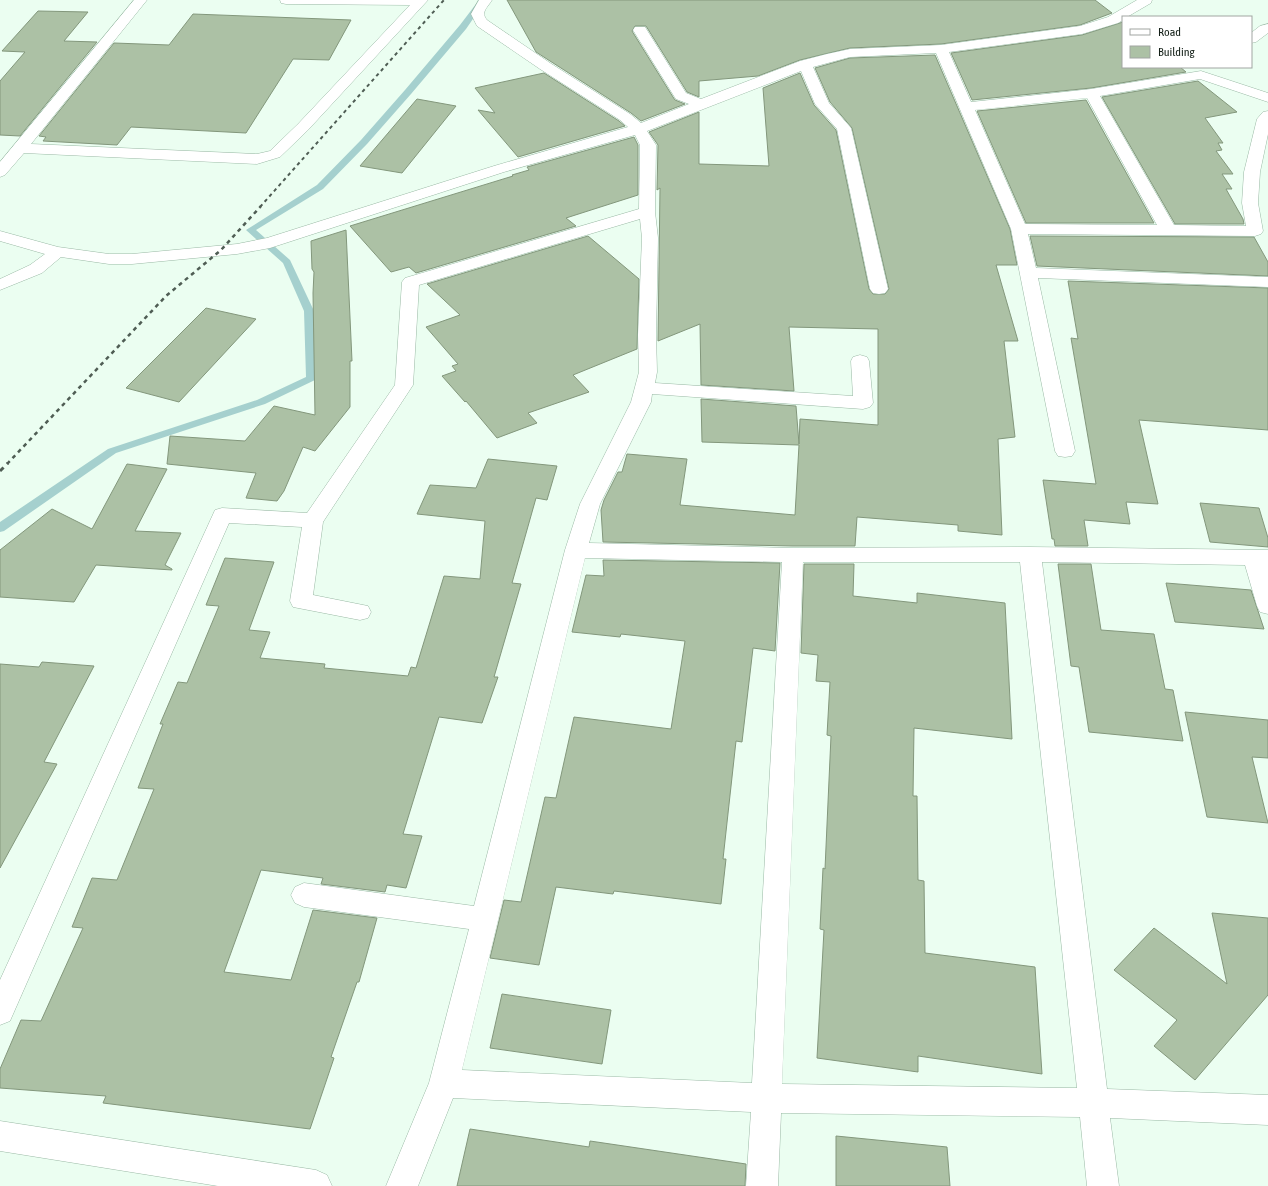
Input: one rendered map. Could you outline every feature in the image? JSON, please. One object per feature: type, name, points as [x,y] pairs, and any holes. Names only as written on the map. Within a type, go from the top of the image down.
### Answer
[{"type":"street","points":[[0,172],[142,0]]},
{"type":"street","points":[[286,0],[422,1]]},
{"type":"street","points":[[402,1186],[444,1083],[576,550],[590,504],[641,402],[648,372],[647,335],[650,238],[647,212],[648,145],[639,129],[625,117],[551,70],[482,23],[476,16],[477,11],[486,0]]},
{"type":"street","points":[[0,236],[57,252],[109,259],[132,259],[237,249],[270,243],[499,169],[639,129],[805,64],[850,53],[941,49],[1082,30],[1113,20],[1146,0]]},
{"type":"street","points":[[20,148],[249,159],[266,158],[275,154],[303,127],[422,1]]},
{"type":"street","points":[[1252,38],[1265,28],[1268,28]]},
{"type":"street","points":[[640,30],[681,96],[702,105]]},
{"type":"street","points":[[941,49],[1019,229],[1065,451]]},
{"type":"street","points":[[805,64],[822,104],[844,128],[879,288]]},
{"type":"street","points":[[966,107],[1091,93],[1206,71],[1268,98]]},
{"type":"street","points":[[1091,93],[1168,230]]},
{"type":"street","points":[[1019,229],[1255,231],[1250,203],[1252,172],[1264,119],[1268,115]]},
{"type":"street","points":[[360,612],[301,601],[313,521],[404,385],[411,282],[647,212]]},
{"type":"street","points":[[0,285],[36,269],[57,252]]},
{"type":"street","points":[[1028,273],[1268,282]]},
{"type":"street","points":[[645,388],[863,403],[860,361]]},
{"type":"street","points":[[0,1012],[222,515],[313,521]]},
{"type":"street","points":[[576,550],[793,555],[1030,554],[1261,558],[1268,606]]},
{"type":"street","points":[[1030,554],[1103,1186]]},
{"type":"street","points":[[762,1186],[793,555]]},
{"type":"street","points":[[304,895],[485,919]]},
{"type":"street","points":[[444,1083],[767,1098],[1094,1103],[1268,1110]]},
{"type":"street","points":[[0,1136],[316,1186]]},
{"type":"building","points":[[507,0],[1095,0],[1112,13],[1080,25],[941,44],[850,48],[800,60],[758,76],[699,81],[699,97],[687,92],[646,26],[635,26],[632,31],[673,97],[675,100],[685,104],[641,121],[536,52]]},
{"type":"building","points":[[38,11],[88,12],[64,41],[97,42],[20,136],[0,135],[0,81],[25,52],[2,51]]},
{"type":"building","points":[[193,14],[351,20],[329,60],[293,59],[246,133],[131,127],[117,145],[43,141],[46,137],[39,136],[114,43],[169,45]]},
{"type":"building","points":[[1122,22],[1122,68],[1181,68],[1186,72],[1091,88],[972,100],[951,53],[1082,35]]},
{"type":"building","points":[[935,55],[1010,229],[1017,265],[996,265],[1018,341],[1004,341],[1015,437],[998,439],[1002,535],[958,531],[958,525],[857,517],[855,546],[603,542],[601,510],[604,500],[618,472],[622,472],[627,454],[687,459],[680,505],[795,515],[799,445],[702,442],[701,399],[796,406],[799,444],[800,419],[878,425],[878,329],[789,327],[794,391],[701,385],[700,324],[658,341],[660,188],[657,190],[658,145],[649,132],[699,112],[699,164],[769,166],[763,88],[800,73],[814,105],[836,130],[869,289],[873,294],[885,294],[889,289],[852,128],[830,102],[815,68],[850,58]]},
{"type":"building","points":[[544,73],[625,126],[518,157],[478,110],[495,113],[475,88]]},
{"type":"building","points":[[1198,81],[1237,112],[1205,118],[1223,143],[1218,143],[1222,150],[1216,151],[1233,174],[1222,174],[1232,189],[1226,189],[1243,219],[1244,224],[1175,224],[1102,97]]},
{"type":"building","points":[[417,99],[456,106],[402,173],[360,166]]},
{"type":"building","points":[[1086,100],[1154,223],[1026,223],[977,111]]},
{"type":"building","points":[[634,137],[638,145],[638,195],[566,218],[576,226],[416,273],[409,267],[391,272],[350,226],[513,176],[512,175],[529,170],[527,167]]},
{"type":"building","points":[[346,230],[352,361],[350,361],[350,407],[315,451],[303,447],[284,491],[277,501],[246,498],[256,473],[167,464],[170,436],[245,441],[274,406],[315,415],[314,272],[312,269],[311,241]]},
{"type":"building","points":[[588,236],[639,279],[637,349],[573,375],[589,392],[528,413],[537,423],[497,438],[466,401],[465,402],[442,376],[456,371],[452,366],[458,364],[426,327],[460,315],[427,284]]},
{"type":"building","points":[[1030,236],[1254,237],[1268,262],[1268,276],[1037,266]]},
{"type":"building","points":[[1068,281],[1268,288],[1268,430],[1139,420],[1158,504],[1126,502],[1130,524],[1084,520],[1088,546],[1055,546],[1054,539],[1052,539],[1043,480],[1096,484],[1071,338],[1078,339]]},
{"type":"building","points":[[206,308],[256,319],[179,402],[126,388]]},
{"type":"building","points":[[488,459],[557,466],[547,500],[536,498],[512,583],[521,584],[494,677],[498,677],[482,723],[439,717],[403,834],[422,836],[406,888],[387,885],[385,892],[321,884],[323,878],[261,870],[224,972],[291,980],[313,910],[377,918],[359,982],[357,982],[331,1057],[334,1058],[310,1129],[103,1103],[106,1096],[0,1088],[0,1069],[21,1020],[41,1021],[83,928],[72,927],[92,878],[117,880],[154,789],[138,788],[163,724],[160,724],[178,682],[187,683],[219,606],[206,605],[225,558],[274,562],[249,630],[270,632],[260,658],[325,664],[324,668],[408,676],[411,667],[416,668],[444,576],[480,579],[485,521],[417,514],[430,485],[476,488]]},
{"type":"building","points":[[127,464],[167,469],[135,531],[181,533],[165,565],[172,570],[96,565],[74,602],[0,597],[0,550],[52,509],[92,529]]},
{"type":"building","points":[[1200,503],[1259,508],[1268,538],[1268,547],[1210,542]]},
{"type":"building","points":[[603,560],[780,563],[775,651],[753,648],[742,742],[736,741],[723,859],[726,859],[721,904],[614,891],[613,894],[556,887],[539,965],[490,958],[504,900],[521,902],[545,797],[556,798],[574,717],[671,729],[685,641],[621,634],[620,637],[572,632],[586,575],[604,576]]},
{"type":"building","points":[[804,564],[854,564],[853,596],[917,603],[917,593],[1005,603],[1012,739],[914,728],[913,796],[917,796],[918,880],[924,881],[925,953],[1035,967],[1042,1074],[918,1056],[918,1072],[817,1058],[824,930],[820,929],[823,868],[825,869],[831,736],[827,735],[830,682],[816,681],[818,655],[801,653]]},
{"type":"building","points":[[1058,564],[1091,564],[1101,630],[1154,634],[1165,689],[1173,690],[1183,741],[1089,732],[1079,667],[1071,666]]},
{"type":"building","points":[[1166,583],[1251,590],[1264,629],[1175,622]]},
{"type":"building","points":[[42,662],[94,666],[44,762],[57,764],[0,868],[0,664],[39,667]]},
{"type":"building","points":[[1185,712],[1268,720],[1268,758],[1252,757],[1268,823],[1207,817]]},
{"type":"building","points":[[1212,913],[1268,918],[1268,995],[1195,1080],[1154,1046],[1177,1020],[1114,970],[1154,928],[1227,984]]},
{"type":"building","points":[[502,994],[611,1010],[602,1064],[490,1048]]},
{"type":"building","points":[[470,1129],[589,1147],[590,1141],[746,1164],[745,1186],[457,1186]]},
{"type":"building","points":[[836,1136],[947,1147],[950,1186],[836,1186]]},
{"type":"waterway","points":[[0,528],[112,451],[261,402],[311,378],[309,311],[287,262],[250,230],[320,187],[364,142],[408,92],[463,27],[483,0]]},
{"type":"railway","points":[[260,207],[444,0]]},
{"type":"railway","points":[[7,464],[166,296],[221,250],[261,206]]},
{"type":"railway","points":[[0,471],[7,464]]}]
